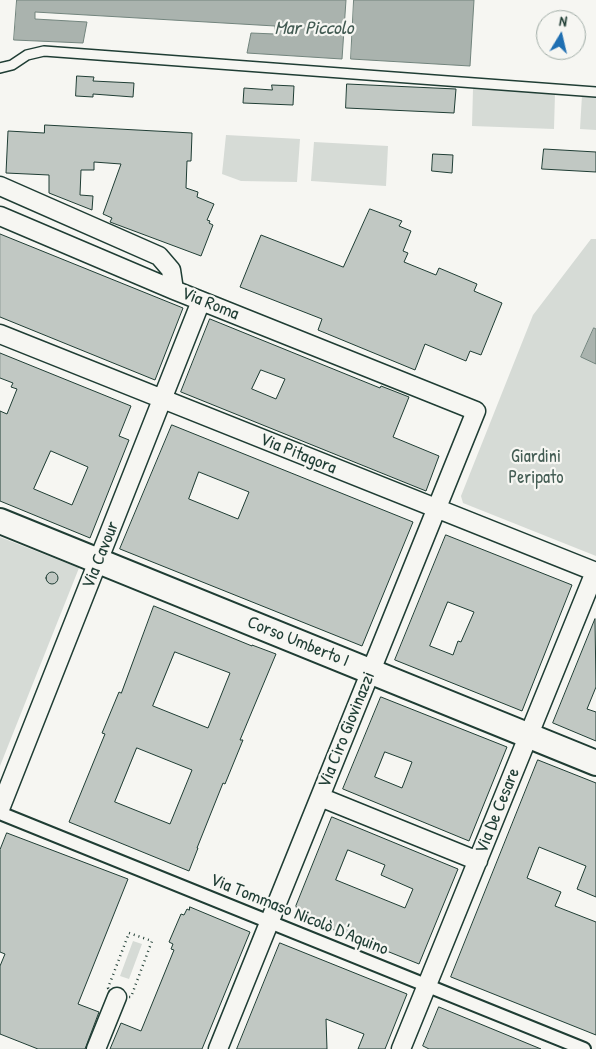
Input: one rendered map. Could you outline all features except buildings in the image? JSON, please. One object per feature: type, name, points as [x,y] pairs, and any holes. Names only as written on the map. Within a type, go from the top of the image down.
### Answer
[{"type":"main road","name":"Corso Umberto I","points":[[0,521],[596,762]]},
{"type":"street","points":[[0,186],[158,256],[171,270],[174,290]]},
{"type":"street","name":"Via Roma","points":[[0,216],[174,290],[476,411]]},
{"type":"street","name":"Via Cavour","points":[[0,809],[202,301]]},
{"type":"street","name":"Via Pitagora","points":[[0,334],[596,572]]},
{"type":"street","name":"Via Ciro Giovinazzi","points":[[218,1049],[476,411]]},
{"type":"street","name":"Via De Cesare","points":[[401,1049],[596,572]]},
{"type":"street","points":[[320,797],[478,861]]},
{"type":"street","name":"Via Tommaso Nicolò D'Aquino","points":[[0,813],[584,1049]]},
{"type":"street","points":[[96,1049],[117,997]]},
{"type":"lane","points":[[0,68],[12,65],[27,55],[44,51],[596,92]]},
{"type":"path","points":[[129,933],[152,941],[131,997],[117,997],[108,988],[129,933]]},
{"type":"green space","points":[[473,89],[555,93],[554,129],[472,126]]},
{"type":"green space","points":[[582,95],[596,96],[596,130],[580,129]]},
{"type":"green space","points":[[226,135],[300,139],[297,182],[241,181],[222,174]]},
{"type":"green space","points":[[314,142],[388,146],[386,186],[311,181]]},
{"type":"green space","name":"Giardini Peripato","points":[[591,239],[596,239],[596,556],[463,503],[461,496],[533,315]]},
{"type":"green space","points":[[0,537],[79,568],[0,766]]},
{"type":"green space","points":[[133,941],[142,944],[129,979],[120,976]]},
{"type":"water","name":"Mar Piccolo","points":[[17,0],[346,0],[342,59],[247,53],[251,33],[275,34],[275,26],[35,12],[35,19],[87,22],[83,43],[14,40]]},
{"type":"water","name":"Mar Piccolo","points":[[354,0],[474,0],[470,66],[351,59]]},
{"type":"water","points":[[594,328],[596,329],[596,364],[581,357]]}]
